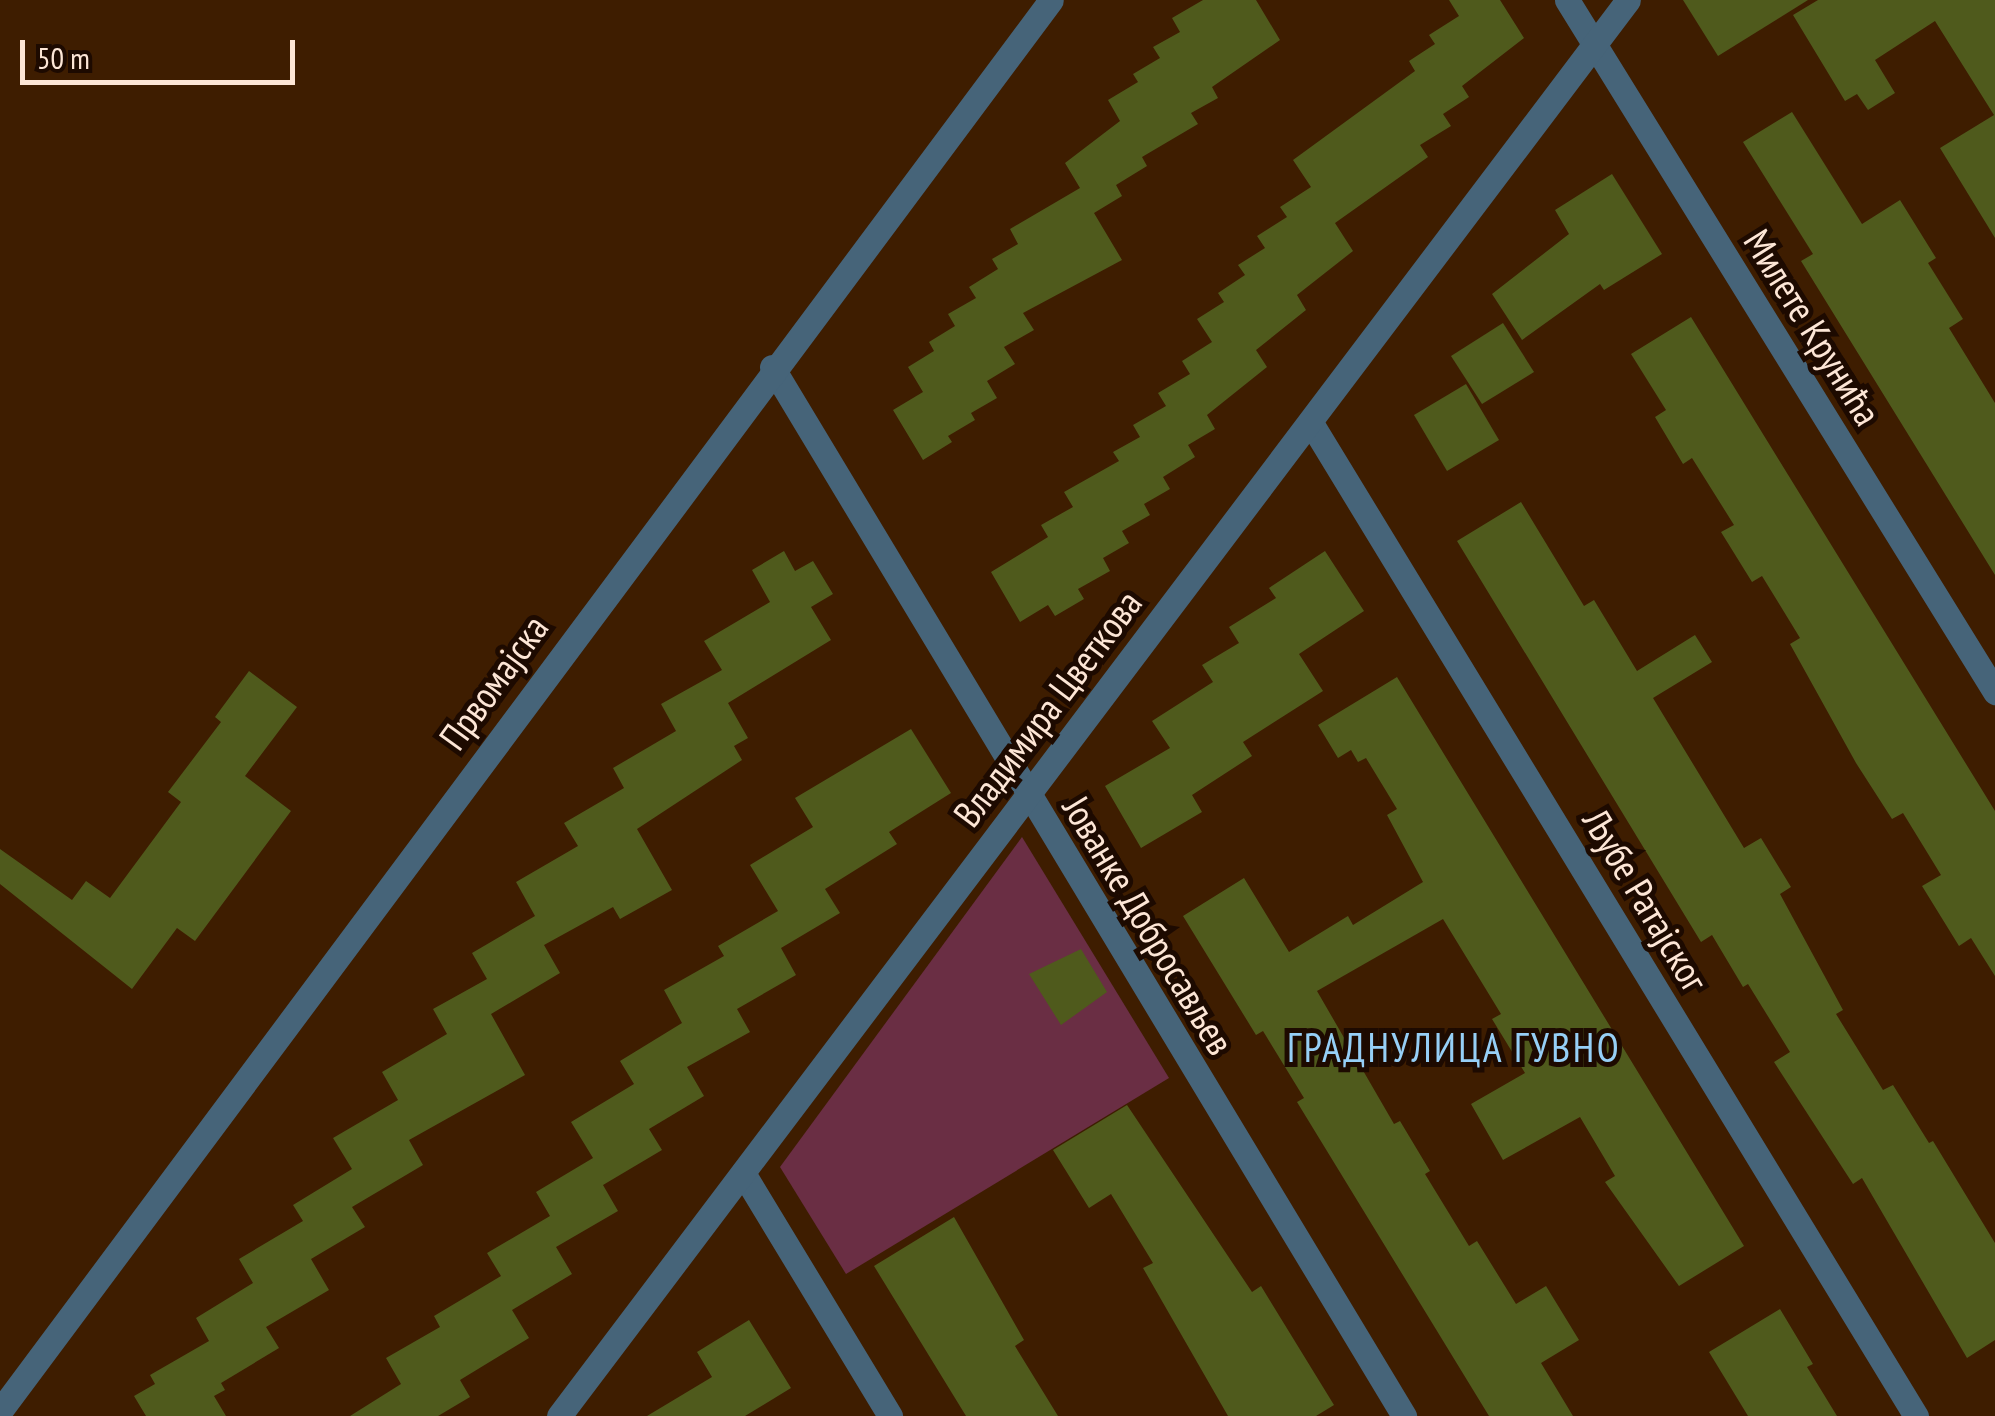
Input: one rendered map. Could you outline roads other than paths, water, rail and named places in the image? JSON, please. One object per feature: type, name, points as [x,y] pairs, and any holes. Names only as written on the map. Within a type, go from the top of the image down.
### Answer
[{"type":"street","name":"Првомајска","points":[[0,1411],[772,367],[1051,0]]},
{"type":"street","name":"Милете Крунића","points":[[1567,0],[1995,692]]},
{"type":"street","name":"Владимира Цветкова","points":[[559,1416],[1628,0]]},
{"type":"street","name":"Јованке Добросављев","points":[[772,367],[1404,1416]]},
{"type":"street","name":"Љубе Ратајског","points":[[1311,423],[1916,1416]]},
{"type":"street","points":[[743,1172],[890,1416]]},
{"type":"district","name":"ГРАДНУЛИЦА ГУВНО","points":[[1454,1047]]}]
